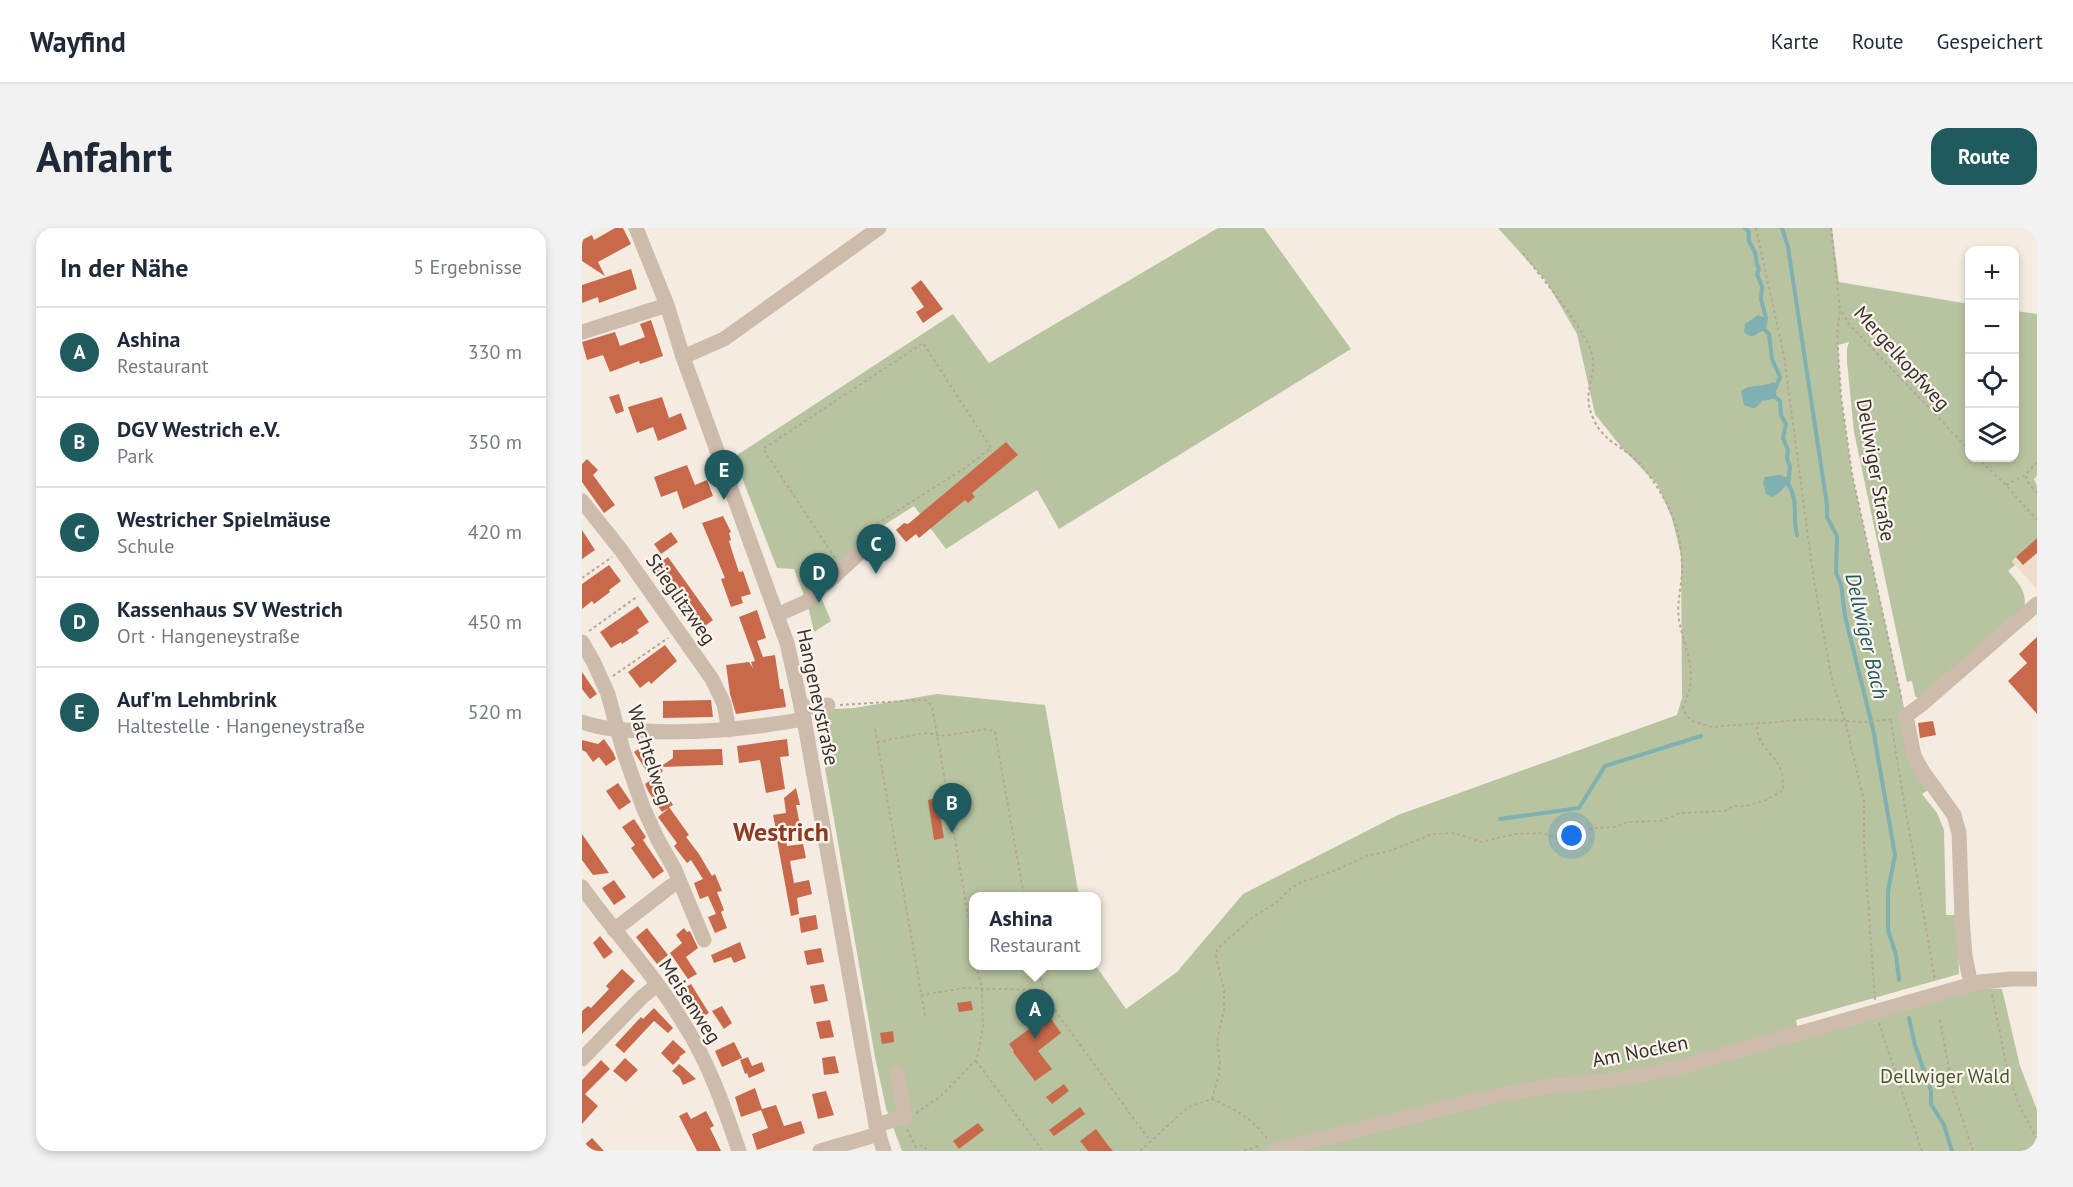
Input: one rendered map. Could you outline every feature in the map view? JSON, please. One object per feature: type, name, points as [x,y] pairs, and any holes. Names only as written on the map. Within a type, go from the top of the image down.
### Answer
[{"type":"street","name":"Hangeneystraße","points":[[636,228],[667,306],[683,357],[787,643],[803,714],[878,1129],[884,1151]]},
{"type":"street","points":[[683,357],[724,339],[879,228]]},
{"type":"street","points":[[582,332],[667,306]]},
{"type":"street","name":"Stieglitzweg","points":[[582,501],[621,550],[719,690],[729,730]]},
{"type":"street","points":[[777,615],[806,602],[864,549]]},
{"type":"street","points":[[1974,979],[1965,956],[1959,832],[1954,815],[1914,756],[1898,718],[1922,704],[2037,604]]},
{"type":"street","name":"Wachtelweg","points":[[586,636],[604,682],[644,807],[704,940]]},
{"type":"street","points":[[582,722],[596,727],[618,730],[673,733],[729,730],[803,714],[828,705]]},
{"type":"street","points":[[614,930],[679,881]]},
{"type":"street","name":"Meisenweg","points":[[584,892],[685,1024],[714,1082],[739,1151]]},
{"type":"street","name":"Am Nocken","points":[[1273,1151],[1481,1099],[1543,1088],[1616,1080],[1680,1067],[1937,993],[1974,979],[2037,979]]},
{"type":"street","points":[[582,1059],[642,997],[657,985]]},
{"type":"street","points":[[820,1151],[904,1118],[897,1073]]},
{"type":"path","points":[[1756,228],[1784,356],[1814,581],[1832,680],[1845,721],[1863,801],[1875,1010],[1922,1151]]},
{"type":"path","name":"Dellwiger Straße","points":[[1831,228],[1840,310],[1837,334],[1840,386],[1852,474],[1898,718],[1905,815],[1920,887],[1937,993]]},
{"type":"path","points":[[1523,253],[1589,344],[1593,358],[1587,388],[1590,412],[1596,426],[1605,439],[1625,450],[1644,468],[1669,506],[1675,520],[1683,565],[1679,618],[1692,676],[1689,696],[1683,707],[1686,715],[1700,725],[1712,727],[1812,720],[1885,721]]},
{"type":"path","name":"Mergelkopfweg","points":[[1840,310],[1848,323],[1965,446]]},
{"type":"path","points":[[843,569],[763,448],[923,343],[991,448],[962,470],[856,537],[864,549]]},
{"type":"path","points":[[1981,462],[2006,485],[2037,520]]},
{"type":"path","points":[[2006,485],[2025,475],[2037,462]]},
{"type":"path","points":[[2025,475],[2037,494]]},
{"type":"path","points":[[582,578],[621,550]]},
{"type":"path","points":[[586,636],[648,589]]},
{"type":"path","points":[[621,670],[677,631]]},
{"type":"path","points":[[828,705],[925,700],[934,709],[936,735],[969,922]]},
{"type":"path","points":[[1212,1099],[1219,1075],[1220,1060],[1217,1041],[1224,1010],[1224,989],[1216,957],[1217,949],[1252,918],[1277,902],[1292,888],[1370,855],[1388,852],[1432,834],[1455,833],[1481,842],[1521,833],[1544,833],[1559,839],[1568,839],[1575,838],[1592,828],[1616,827],[1628,822],[1660,821],[1680,813],[1725,811],[1733,806],[1746,806],[1766,800],[1783,790],[1781,771],[1757,734],[1757,723]]},
{"type":"path","points":[[875,729],[925,1015]]},
{"type":"path","points":[[877,742],[925,733],[944,735],[986,729],[995,732],[1023,892]]},
{"type":"path","points":[[927,1151],[923,1144],[916,1147],[904,1118],[921,1112],[941,1096],[975,1061],[982,1039],[982,988],[977,970]]},
{"type":"path","points":[[1038,970],[1046,998],[1150,1141]]},
{"type":"path","points":[[1974,979],[1990,987],[2008,1073],[2019,1105],[2037,1139]]},
{"type":"path","points":[[921,995],[965,988],[1042,990]]},
{"type":"path","points":[[1940,1020],[1953,1091],[1973,1151]]},
{"type":"path","points":[[975,1061],[1043,1151]]},
{"type":"path","points":[[1140,1151],[1188,1107],[1212,1099],[1236,1109],[1256,1125],[1269,1142],[1244,1151]]},
{"type":"green space","points":[[1218,228],[1264,228],[1351,349],[1059,529],[1037,490],[946,549],[914,506],[864,538],[872,550],[821,597],[831,621],[814,632],[808,606],[794,569],[777,568],[734,457],[953,314],[989,363]]},
{"type":"green space","name":"Dellwiger Wald","points":[[1498,228],[1832,228],[1839,282],[1965,303],[1965,462],[2019,462],[2019,312],[2037,314],[2037,476],[2034,479],[2037,486],[2037,538],[2012,561],[2015,565],[2008,571],[2019,584],[2025,597],[2024,608],[1930,692],[1918,698],[1915,696],[1912,681],[1907,682],[1854,432],[1847,362],[1849,342],[1838,345],[1841,396],[1852,474],[1906,716],[1929,789],[1922,794],[1937,813],[1944,830],[1946,915],[1957,915],[1959,974],[1796,1020],[1798,1032],[1981,988],[2002,989],[2020,1066],[2037,1110],[2037,1151],[902,1151],[886,1108],[875,1057],[815,710],[854,708],[937,694],[1045,705],[1078,892],[969,892],[969,970],[1099,970],[1126,1009],[1177,972],[1243,894],[1398,815],[1677,715],[1682,698],[1681,555],[1672,518],[1657,484],[1622,448],[1595,414],[1577,334],[1546,281]]},
{"type":"shaded area","points":[[2037,538],[2037,589],[2012,561]]},
{"type":"water","points":[[1758,315],[1766,318],[1765,330],[1750,336],[1744,332],[1745,324]]},
{"type":"water","points":[[1774,382],[1778,398],[1762,401],[1754,408],[1744,405],[1741,391]]},
{"type":"water","points":[[1790,474],[1786,485],[1779,493],[1772,497],[1766,494],[1763,483],[1765,477],[1779,475],[1786,477]]},
{"type":"building","points":[[615,228],[623,228],[631,244],[598,262],[605,276],[582,261],[582,240],[592,235],[594,240]]},
{"type":"building","points":[[631,269],[637,289],[599,303],[598,297],[582,303],[582,285]]},
{"type":"building","points":[[921,280],[943,309],[923,323],[916,312],[924,307],[911,288]]},
{"type":"building","points":[[651,320],[663,356],[640,364],[639,361],[610,372],[603,355],[587,360],[582,342],[615,332],[620,346],[645,337],[640,324]]},
{"type":"building","points":[[619,394],[624,411],[616,414],[609,397]]},
{"type":"building","points":[[662,397],[669,418],[681,413],[687,429],[658,441],[653,427],[637,433],[628,407]]},
{"type":"building","points":[[1006,442],[1018,455],[972,493],[975,497],[968,503],[965,500],[919,538],[916,534],[906,542],[896,530],[904,523],[908,524]]},
{"type":"building","points":[[587,459],[598,470],[593,475],[615,505],[604,513],[582,482],[582,464]]},
{"type":"building","points":[[687,465],[695,485],[707,480],[713,496],[683,509],[677,491],[661,497],[654,477]]},
{"type":"building","points":[[723,516],[731,532],[729,541],[739,572],[743,571],[751,594],[741,597],[743,603],[731,607],[721,579],[725,578],[702,523]]},
{"type":"building","points":[[582,530],[595,550],[582,559]]},
{"type":"building","points":[[671,532],[678,542],[661,554],[654,544]]},
{"type":"building","points":[[2037,538],[2037,553],[2023,565],[2016,557]]},
{"type":"building","points":[[668,557],[713,620],[705,626],[702,622],[694,627],[652,568]]},
{"type":"building","points":[[609,565],[621,581],[594,604],[592,601],[582,609],[582,584]]},
{"type":"building","points":[[638,606],[649,622],[637,630],[639,633],[611,648],[600,632]]},
{"type":"building","points":[[757,610],[766,638],[757,641],[763,657],[775,655],[780,689],[783,689],[786,707],[736,714],[730,694],[726,665],[749,662],[753,668],[751,662],[755,661],[739,617]]},
{"type":"building","points":[[2037,637],[2037,714],[2008,681],[2027,663],[2019,654]]},
{"type":"building","points":[[665,645],[677,661],[651,684],[649,681],[640,688],[628,672]]},
{"type":"building","points":[[582,672],[597,694],[590,699],[582,689]]},
{"type":"building","points":[[711,700],[713,717],[663,718],[663,701]]},
{"type":"building","points":[[1933,721],[1936,735],[1920,738],[1918,723]]},
{"type":"building","points":[[604,739],[616,759],[606,766],[599,757],[593,762],[582,750],[582,740],[598,744]]},
{"type":"building","points":[[787,739],[789,756],[780,757],[785,789],[766,793],[760,760],[739,763],[737,746]]},
{"type":"building","points":[[644,745],[663,771],[652,779],[634,752]]},
{"type":"building","points":[[722,749],[723,765],[660,767],[673,758],[673,750]]},
{"type":"building","points":[[655,777],[673,805],[669,807],[689,835],[686,837],[712,876],[715,874],[722,891],[717,892],[724,910],[721,912],[727,928],[715,933],[708,917],[716,914],[708,896],[700,899],[694,883],[703,879],[691,860],[687,863],[674,846],[677,843],[658,817],[669,808],[662,812],[648,791],[645,784]]},
{"type":"building","points":[[618,783],[631,802],[619,810],[606,791]]},
{"type":"building","points":[[796,788],[800,805],[796,805],[800,825],[776,830],[773,815],[786,813],[784,798]]},
{"type":"building","points":[[937,798],[944,838],[934,840],[928,800]]},
{"type":"building","points":[[634,819],[646,837],[643,840],[664,871],[653,879],[631,848],[635,845],[622,827]]},
{"type":"building","points":[[582,834],[609,873],[593,875],[582,860]]},
{"type":"building","points":[[786,839],[787,846],[803,844],[806,858],[790,861],[794,883],[809,880],[812,894],[797,898],[799,914],[791,916],[777,840]]},
{"type":"building","points":[[614,880],[626,897],[614,905],[602,888]]},
{"type":"building","points":[[816,915],[818,929],[801,933],[799,918]]},
{"type":"building","points":[[647,928],[668,955],[657,964],[636,937]]},
{"type":"building","points":[[684,928],[687,932],[690,931],[698,948],[686,957],[697,974],[688,979],[670,953],[682,943],[676,935]]},
{"type":"building","points":[[600,936],[613,952],[604,959],[593,943]]},
{"type":"building","points":[[740,942],[746,958],[734,963],[731,957],[714,963],[711,955]]},
{"type":"building","points":[[821,948],[824,962],[807,965],[804,951]]},
{"type":"building","points":[[622,969],[635,981],[582,1034],[582,1011],[588,1006],[591,1008],[609,989],[606,986]]},
{"type":"building","points":[[691,984],[709,1013],[697,1020],[679,991]]},
{"type":"building","points":[[824,984],[828,1001],[814,1004],[810,986]]},
{"type":"building","points":[[971,1001],[973,1010],[959,1012],[957,1003]]},
{"type":"building","points":[[722,1006],[732,1023],[724,1029],[712,1011]]},
{"type":"building","points":[[654,1008],[673,1028],[668,1033],[654,1021],[624,1053],[615,1045],[641,1017],[643,1019]]},
{"type":"building","points":[[1045,1010],[1061,1033],[1038,1051],[1052,1069],[1035,1081],[1009,1044],[1029,1029],[1026,1024]]},
{"type":"building","points":[[830,1020],[834,1037],[820,1039],[816,1022]]},
{"type":"building","points":[[893,1031],[894,1042],[882,1044],[880,1033]]},
{"type":"building","points":[[673,1040],[686,1052],[673,1065],[661,1053]]},
{"type":"building","points":[[734,1042],[742,1058],[722,1067],[715,1051]]},
{"type":"building","points":[[835,1056],[839,1073],[824,1075],[822,1058]]},
{"type":"building","points":[[748,1057],[752,1066],[762,1062],[765,1071],[749,1078],[740,1060]]},
{"type":"building","points":[[625,1058],[638,1070],[626,1082],[613,1071]]},
{"type":"building","points":[[601,1060],[610,1069],[585,1094],[598,1106],[582,1124],[582,1080]]},
{"type":"building","points":[[679,1064],[696,1079],[683,1085],[680,1078],[672,1071]]},
{"type":"building","points":[[1064,1084],[1069,1091],[1052,1104],[1046,1097]]},
{"type":"building","points":[[755,1088],[762,1109],[776,1105],[784,1126],[801,1121],[805,1133],[757,1150],[752,1134],[768,1128],[761,1110],[741,1117],[735,1097]]},
{"type":"building","points":[[826,1091],[834,1115],[818,1119],[812,1094]]},
{"type":"building","points":[[1080,1107],[1085,1114],[1054,1136],[1049,1130]]},
{"type":"building","points":[[706,1111],[714,1126],[710,1128],[721,1151],[697,1151],[679,1116],[687,1112],[691,1119]]},
{"type":"building","points":[[978,1123],[984,1130],[959,1149],[953,1141]]},
{"type":"building","points":[[1096,1129],[1113,1151],[1088,1151],[1080,1141]]},
{"type":"building","points":[[592,1138],[604,1151],[582,1151],[582,1147]]},
{"type":"waterway","points":[[1745,228],[1749,232],[1749,242],[1755,253],[1759,269],[1757,274],[1762,287],[1761,299],[1766,318],[1764,329],[1769,334],[1772,359],[1780,377],[1775,389]]},
{"type":"waterway","name":"Dellwiger Bach","points":[[1782,228],[1788,247],[1827,517],[1837,536],[1836,573],[1841,584],[1845,616],[1873,729],[1895,855],[1888,891],[1888,930],[1896,955],[1899,980]]},
{"type":"waterway","points":[[1774,396],[1780,401],[1781,415],[1786,424],[1783,438],[1788,450],[1787,458],[1790,467],[1788,484],[1793,496],[1797,535]]},
{"type":"waterway","points":[[1500,819],[1579,808],[1605,766],[1701,736]]},
{"type":"waterway","name":"Dellwiger Bach","points":[[1909,1018],[1915,1045],[1931,1091],[1931,1104],[1944,1125],[1952,1151]]},
{"type":"place","name":"Auf'm Lehmbrink","points":[[724,500]]},
{"type":"place","name":"Westricher Spielmäuse","points":[[876,574]]},
{"type":"place","name":"Kassenhaus SV Westrich","points":[[819,603]]},
{"type":"place","name":"DGV Westrich e.V.","points":[[952,833]]},
{"type":"place","name":"Ashina","points":[[1035,1039]]},
{"type":"district","name":"Westrich","points":[[781,831]]}]
